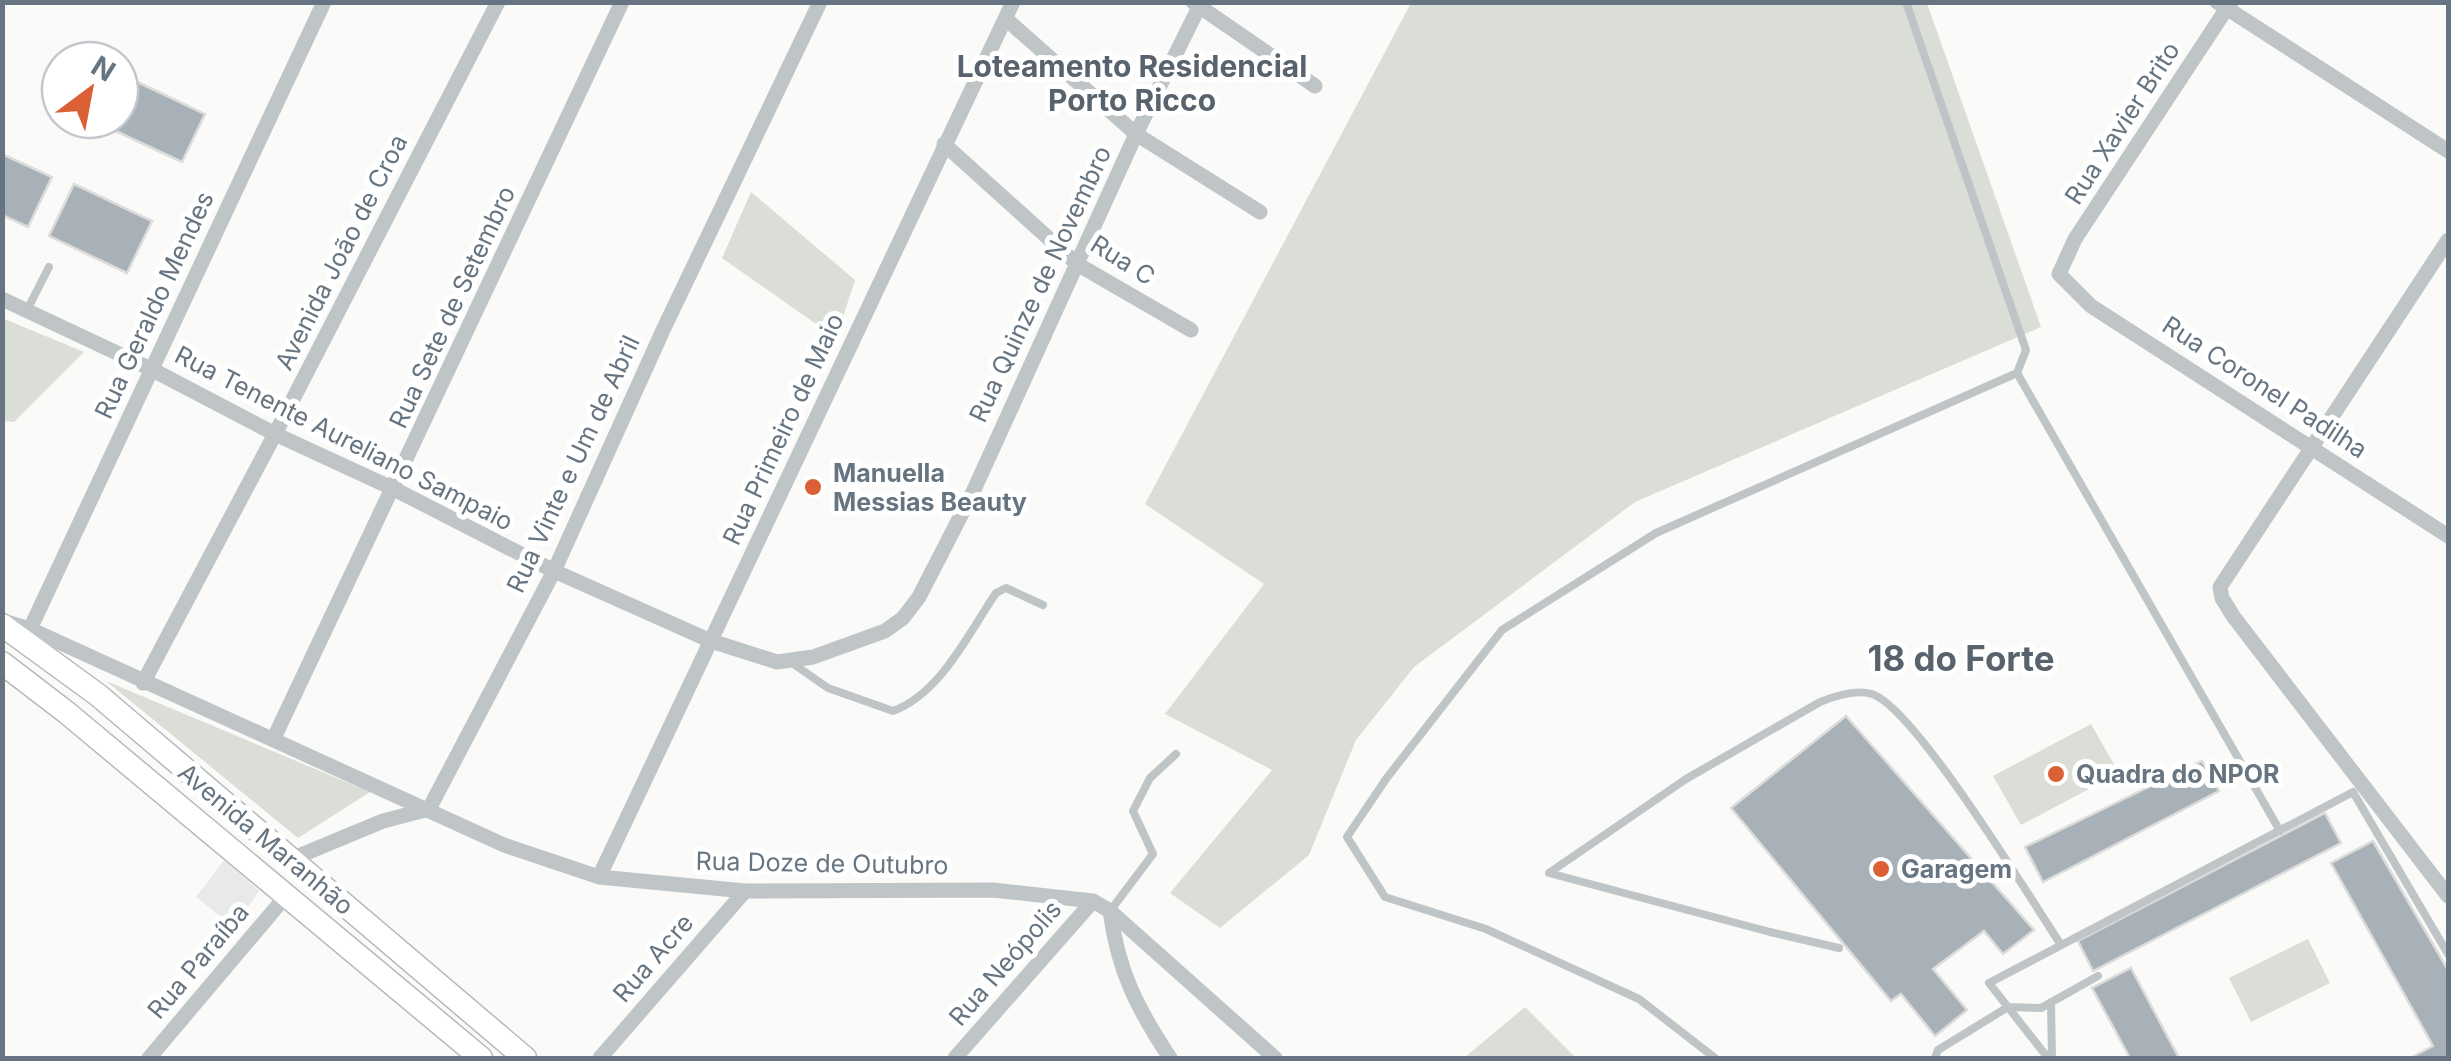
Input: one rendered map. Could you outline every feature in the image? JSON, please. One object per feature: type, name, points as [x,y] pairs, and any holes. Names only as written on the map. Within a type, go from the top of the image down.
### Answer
[{"type":"main road","name":"Avenida Maranhão","points":[[2,622],[98,695],[526,1058]]},
{"type":"main road","name":"Avenida Maranhão","points":[[2,663],[481,1058]]},
{"type":"street","name":"Rua Geraldo Mendes","points":[[30,629],[324,2]]},
{"type":"street","name":"Avenida João de Croa","points":[[143,683],[498,2]]},
{"type":"street","name":"Rua Sete de Setembro","points":[[274,740],[622,2]]},
{"type":"street","name":"Rua Vinte e Um de Abril","points":[[429,809],[554,571],[664,328],[820,2]]},
{"type":"street","name":"Rua Primeiro de Maio","points":[[599,877],[1014,2]]},
{"type":"street","points":[[1196,5],[1315,86]]},
{"type":"street","name":"Rua Quinze de Novembro","points":[[783,661],[813,656],[885,631],[912,608],[972,492],[1196,5]]},
{"type":"street","points":[[2225,5],[2448,151]]},
{"type":"street","name":"Rua Xavier Brito","points":[[2059,274],[2075,240],[2225,5]]},
{"type":"street","points":[[1006,19],[1136,134],[1260,212]]},
{"type":"street","name":"Rua C","points":[[944,144],[1078,264],[1191,330]]},
{"type":"street","points":[[2448,240],[2220,587],[2233,616],[2448,896]]},
{"type":"street","name":"Rua Coronel Padilha","points":[[2059,274],[2091,306],[2448,536]]},
{"type":"street","name":"Rua Tenente Aureliano Sampaio","points":[[2,298],[554,571],[711,642],[783,661]]},
{"type":"street","name":"Rua Doze de Outubro","points":[[2,622],[30,629],[504,844],[599,877],[744,891],[993,890],[1094,901],[1110,910],[1275,1058]]},
{"type":"street","points":[[289,860],[383,821],[429,809]]},
{"type":"street","name":"Rua Acre","points":[[600,1058],[744,891]]},
{"type":"street","name":"Rua Paraíba","points":[[150,1058],[286,896]]},
{"type":"street","name":"Rua Neópolis","points":[[955,1058],[1094,901]]},
{"type":"street","points":[[1110,910],[1115,949],[1126,984],[1170,1058]]},
{"type":"street","points":[[1146,1058],[1160,1042]]},
{"type":"lane","points":[[1715,1058],[1639,999],[1486,929],[1386,897],[1347,837],[1386,779],[1502,630],[1656,533],[2017,373],[2026,350],[1906,2]]},
{"type":"lane","points":[[26,310],[48,267]]},
{"type":"lane","points":[[2017,373],[2280,830]]},
{"type":"lane","points":[[783,661],[828,688],[893,711],[913,704],[954,658],[996,592],[1006,588],[1042,605]]},
{"type":"lane","points":[[1840,948],[1549,873],[1686,780],[1820,702],[1839,694],[1870,692],[1890,703],[1919,734],[2062,945]]},
{"type":"lane","points":[[1110,910],[1154,854],[1133,811],[1150,778],[1176,754]]},
{"type":"lane","points":[[2050,1058],[1988,983],[2353,792],[2448,954]]},
{"type":"lane","points":[[1936,1058],[1938,1050],[2008,1007],[2041,1008],[2098,976]]},
{"type":"lane","points":[[2050,1058],[2052,1002]]},
{"type":"shaded area","points":[[1411,3],[1927,3],[2041,327],[1635,502],[1414,667],[1356,740],[1309,855],[1220,928],[1170,893],[1272,770],[1165,714],[1264,584],[1145,504]]},
{"type":"shaded area","points":[[751,192],[855,280],[836,338],[722,258]]},
{"type":"shaded area","points":[[2,318],[84,352],[14,422],[3,421]]},
{"type":"shaded area","points":[[106,681],[370,792],[298,838]]},
{"type":"shaded area","name":"Quadra do NPOR","points":[[2091,724],[2119,773],[2021,825],[1993,776]]},
{"type":"shaded area","points":[[224,860],[259,891],[234,927],[196,897]]},
{"type":"shaded area","points":[[2308,939],[2330,983],[2251,1022],[2229,978]]},
{"type":"shaded area","points":[[1525,1007],[1576,1058],[1464,1058]]},
{"type":"building","points":[[140,83],[205,114],[182,162],[135,140],[140,140]]},
{"type":"building","points":[[2,154],[52,177],[28,227],[2,215]]},
{"type":"building","points":[[74,184],[152,221],[127,273],[49,236]]},
{"type":"building","name":"Garagem","points":[[1846,716],[2034,930],[2003,954],[1984,931],[1933,969],[1967,1010],[1935,1036],[1901,994],[1891,1001],[1731,808]]},
{"type":"building","points":[[2202,761],[2219,791],[2043,882],[2025,847]]},
{"type":"building","points":[[2325,813],[2341,843],[2093,971],[2078,941]]},
{"type":"building","points":[[2373,841],[2448,970],[2448,1058],[2410,1058],[2433,1046],[2331,863]]},
{"type":"building","points":[[2131,968],[2179,1058],[2130,1058],[2092,988]]},
{"type":"place","name":"Manuella Messias Beauty","points":[[813,487]]},
{"type":"place","name":"Quadra do NPOR","points":[[2056,774]]},
{"type":"place","name":"Garagem","points":[[1881,869]]},
{"type":"district","name":"Loteamento Residencial Porto Ricco","points":[[1132,84]]},
{"type":"district","name":"18 do Forte","points":[[1961,659]]}]
